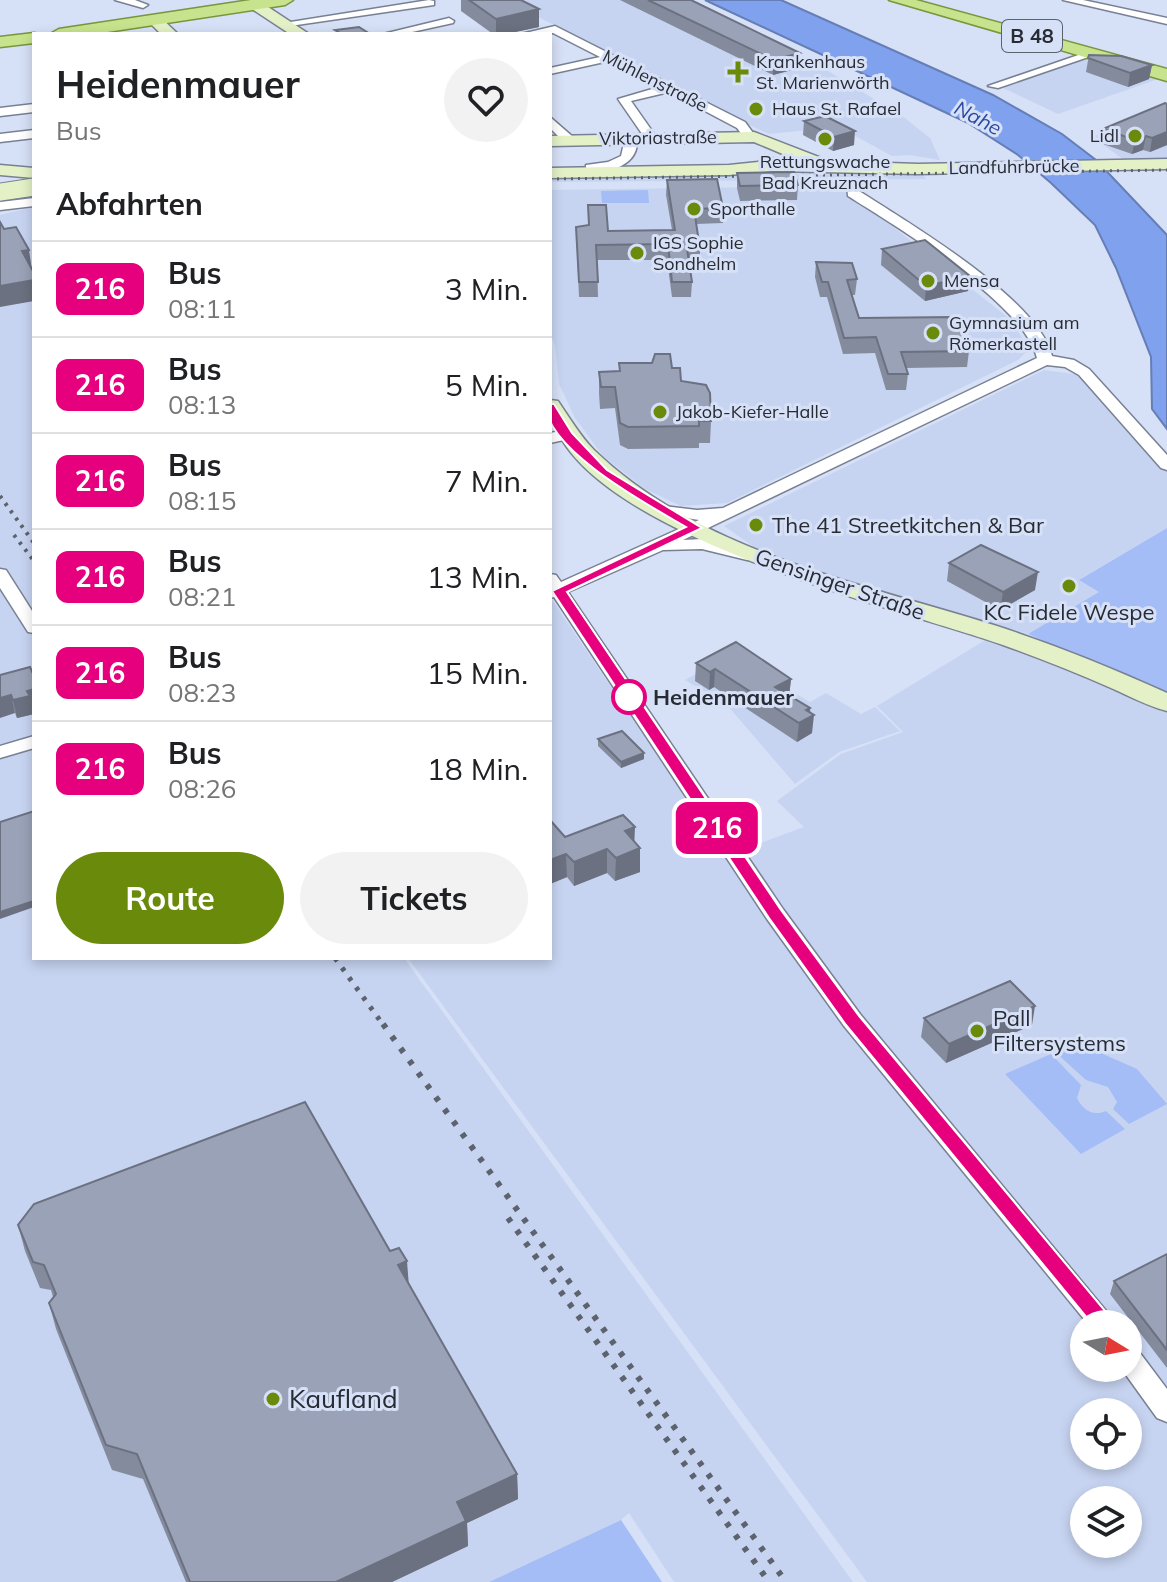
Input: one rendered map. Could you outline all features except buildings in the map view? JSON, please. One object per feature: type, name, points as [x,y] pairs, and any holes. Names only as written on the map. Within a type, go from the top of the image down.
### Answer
[{"type":"main road","points":[[67,32],[149,12],[285,0]]},
{"type":"main road","name":"B 48","points":[[897,0],[1167,75]]},
{"type":"main road","points":[[0,42],[32,38]]},
{"type":"street","points":[[120,0],[149,12],[168,32]]},
{"type":"street","points":[[149,12],[155,0]]},
{"type":"street","points":[[1068,0],[1167,21]]},
{"type":"street","points":[[250,2],[297,32]]},
{"type":"street","points":[[283,24],[432,4],[452,25],[402,32]]},
{"type":"street","name":"Mühlenstraße","points":[[538,32],[555,29],[747,129],[765,152]]},
{"type":"street","points":[[994,86],[1094,53]]},
{"type":"street","points":[[552,71],[609,58]]},
{"type":"street","points":[[651,138],[624,99],[668,89]]},
{"type":"street","points":[[0,112],[32,108]]},
{"type":"street","points":[[552,123],[569,140]]},
{"type":"street","points":[[0,138],[32,134]]},
{"type":"street","name":"Viktoriastraße","points":[[552,141],[651,138],[765,152],[800,160]]},
{"type":"street","points":[[590,168],[619,162],[628,156],[633,146],[631,139]]},
{"type":"street","points":[[552,173],[729,170],[765,152]]},
{"type":"street","name":"Landfuhrbrücke","points":[[765,152],[787,168],[800,160],[918,169],[1167,164]]},
{"type":"street","points":[[0,170],[32,173]]},
{"type":"street","points":[[0,192],[32,187]]},
{"type":"street","points":[[852,187],[853,193],[905,226],[1005,301],[1039,336],[1046,353],[1045,360]]},
{"type":"street","points":[[0,206],[32,202]]},
{"type":"street","points":[[1092,1310],[852,1020],[775,914],[552,584],[590,577],[1045,360],[1069,363],[1084,372],[1167,465]]},
{"type":"street","name":"Gensinger Straße","points":[[552,414],[558,436],[603,473],[661,509],[755,557],[821,581],[991,633],[1104,674],[1167,703]]},
{"type":"street","points":[[661,509],[697,515],[740,506]]},
{"type":"street","points":[[653,548],[702,544],[755,557]]},
{"type":"street","points":[[0,574],[32,625]]},
{"type":"street","points":[[0,752],[32,743]]},
{"type":"street","points":[[1142,1376],[1167,1410]]},
{"type":"shaded area","name":"Krankenhaus St. Marienwörth","points":[[505,0],[689,0],[815,63],[902,116],[930,138],[940,160],[909,155],[892,156],[839,127],[769,134],[669,87],[664,81]]},
{"type":"shaded area","points":[[1091,57],[1161,78],[1058,114],[1001,87]]},
{"type":"shaded area","points":[[1167,109],[1167,160],[1123,159],[1092,137]]},
{"type":"shaded area","points":[[921,172],[926,179],[552,182],[552,177]]},
{"type":"shaded area","points":[[828,186],[849,192],[1010,319],[1029,349],[1018,360],[727,503],[681,506],[645,489],[603,456],[575,418],[559,384],[552,338],[552,190]]},
{"type":"shaded area","points":[[648,190],[649,203],[602,203],[601,191]]},
{"type":"shaded area","points":[[32,207],[32,960],[405,960],[853,1582],[674,1582],[629,1513],[621,1520],[489,1582],[0,1582],[0,215]]},
{"type":"shaded area","points":[[1044,370],[1081,375],[1167,470],[1167,528],[1080,579],[1100,592],[1028,634],[836,581],[764,554],[724,526]]},
{"type":"shaded area","points":[[1167,528],[1167,696],[1028,634],[1099,592],[1079,580]]},
{"type":"shaded area","points":[[552,600],[726,856],[804,827],[777,801],[841,754],[903,732],[877,706],[987,639],[1167,711],[1167,1582],[867,1582],[409,960],[552,960]]},
{"type":"shaded area","points":[[730,655],[810,702],[826,693],[861,714],[875,707],[900,731],[839,752],[795,784],[727,705],[685,680]]},
{"type":"shaded area","points":[[1086,1037],[1103,1054],[1137,1069],[1167,1104],[1129,1124],[1113,1109],[1117,1102],[1108,1087],[1086,1080],[1053,1050]]},
{"type":"shaded area","points":[[1051,1054],[1081,1085],[1077,1098],[1082,1106],[1092,1112],[1106,1111],[1125,1129],[1081,1154],[1005,1074]]},
{"type":"shaded area","points":[[621,1520],[662,1582],[489,1582]]},
{"type":"water","name":"Nahe","points":[[705,0],[781,0],[993,95],[1062,134],[1096,160],[1167,235],[1167,429],[1152,409],[1151,357],[1116,268],[1095,225],[1051,183],[1018,155],[968,123]]},
{"type":"railway","points":[[552,179],[1167,170]]},
{"type":"railway","points":[[0,189],[32,188]]},
{"type":"railway","points":[[0,496],[32,540]]},
{"type":"railway","points":[[14,535],[32,558]]},
{"type":"railway","points":[[336,960],[384,1026]]},
{"type":"railway","points":[[383,1024],[786,1582]]},
{"type":"railway","points":[[508,1218],[769,1582]]},
{"type":"bus line","name":"216","points":[[552,409],[567,435],[603,473],[696,528],[559,591],[775,914],[852,1020],[1092,1310]]},
{"type":"place","name":"Krankenhaus St. Marienwörth","points":[[738,72]]},
{"type":"place","name":"Haus St. Rafael","points":[[756,109]]},
{"type":"place","name":"Lidl","points":[[1135,136]]},
{"type":"place","name":"Rettungswache Bad Kreuznach","points":[[825,139]]},
{"type":"place","name":"Sporthalle","points":[[694,209]]},
{"type":"place","name":"IGS Sophie Sondhelm","points":[[637,253]]},
{"type":"place","name":"Mensa","points":[[928,281]]},
{"type":"place","name":"Gymnasium am Römerkastell","points":[[933,333]]},
{"type":"place","name":"Jakob-Kiefer-Halle","points":[[660,412]]},
{"type":"place","name":"The 41 Streetkitchen & Bar","points":[[756,525]]},
{"type":"place","name":"KC Fidele Wespe","points":[[1069,586]]},
{"type":"place","name":"Heidenmauer","points":[[629,697]]},
{"type":"place","name":"Pall Filtersystems","points":[[977,1031]]},
{"type":"place","name":"Kaufland","points":[[273,1399]]}]
